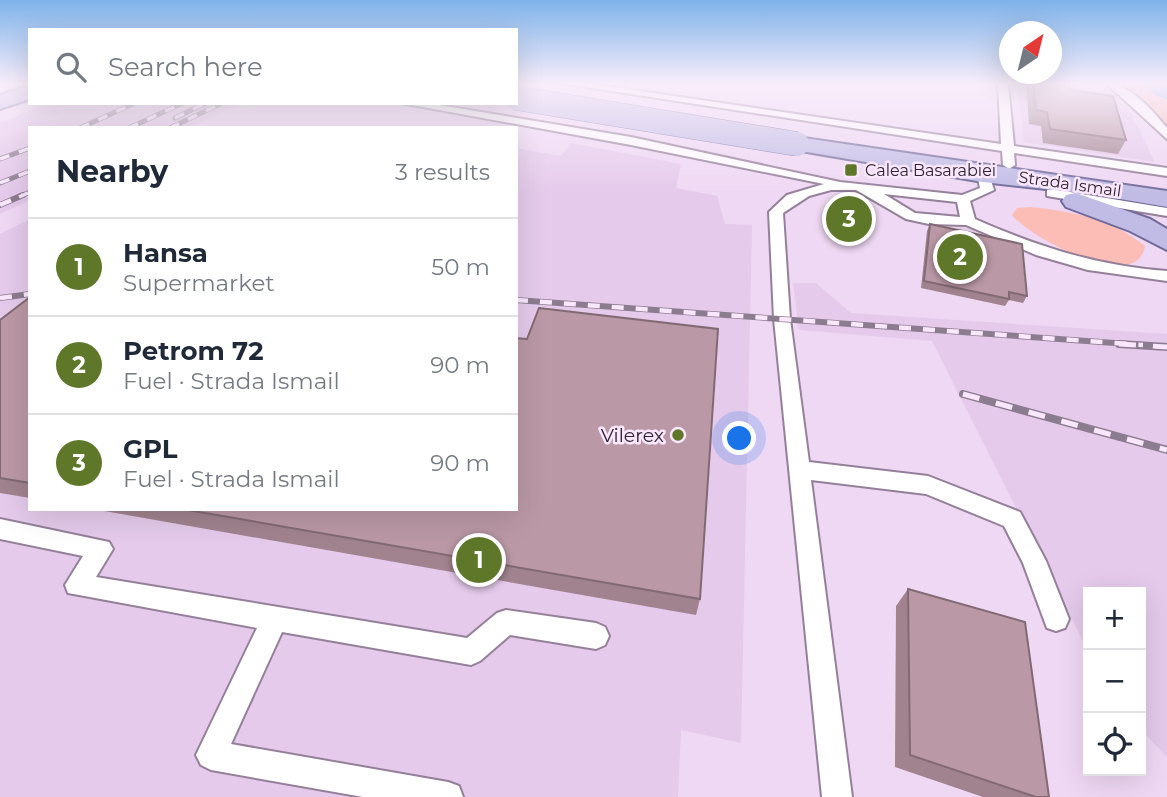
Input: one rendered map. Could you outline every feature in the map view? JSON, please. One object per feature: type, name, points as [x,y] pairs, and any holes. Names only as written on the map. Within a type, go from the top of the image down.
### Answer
[{"type":"main road","name":"Strada Ismail","points":[[652,120],[983,174],[1091,186],[1167,199]]},
{"type":"main road","points":[[983,174],[1052,193],[1140,225],[1167,241]]},
{"type":"lane","points":[[508,120],[631,141],[866,188],[963,199],[987,190],[983,174]]},
{"type":"lane","points":[[816,120],[1167,172]]},
{"type":"lane","points":[[1007,120],[1009,164]]},
{"type":"lane","points":[[1154,120],[1167,135]]},
{"type":"lane","points":[[837,797],[782,319],[776,212],[781,203],[795,194],[814,190],[866,188],[893,208],[914,216],[942,222],[968,221],[1045,255],[1086,268],[1167,276]]},
{"type":"lane","name":"Strada Ismail","points":[[1052,193],[1167,212]]},
{"type":"lane","points":[[963,199],[968,221]]},
{"type":"lane","points":[[801,470],[928,485],[1012,519],[1034,561],[1056,619]]},
{"type":"lane","points":[[0,529],[101,549],[78,585],[471,652],[506,622],[596,636]]},
{"type":"lane","points":[[275,620],[211,755],[396,793],[448,797]]},
{"type":"shaded area","points":[[7,120],[205,120],[192,126],[28,126],[28,201],[0,214],[0,123]]},
{"type":"shaded area","points":[[1021,120],[1134,120],[1155,162],[1024,142]]},
{"type":"shaded area","points":[[1159,120],[1167,120],[1167,129]]},
{"type":"shaded area","points":[[571,143],[681,164],[676,188],[717,196],[725,224],[752,225],[741,743],[681,730],[678,797],[0,797],[0,234],[28,220],[28,511],[518,511],[518,148],[561,156]]},
{"type":"shaded area","points":[[1030,207],[1091,218],[1119,229],[1145,246],[1138,260],[1123,265],[1104,264],[1082,258],[1039,236],[1012,215],[1017,208]]},
{"type":"shaded area","points":[[793,283],[816,283],[851,313],[1167,334],[1167,757],[1146,735],[1146,587],[1083,587],[1083,641],[932,341],[799,330]]},
{"type":"building","points":[[1048,120],[1120,120],[1126,140],[1050,129]]},
{"type":"building","points":[[930,224],[1022,244],[1027,296],[1009,292],[1009,299],[924,281]]},
{"type":"building","points":[[28,299],[28,483],[0,478],[0,320]]},
{"type":"building","points":[[539,308],[718,329],[700,599],[194,511],[518,511],[518,338],[527,339]]},
{"type":"building","points":[[908,589],[1025,622],[1049,797],[1036,797],[910,755]]},
{"type":"railway","points":[[84,126],[97,120]]},
{"type":"railway","points":[[133,126],[146,120]]},
{"type":"railway","points":[[174,126],[186,120]]},
{"type":"railway","points":[[0,159],[28,149]]},
{"type":"railway","points":[[0,183],[28,172]]},
{"type":"railway","points":[[19,197],[28,193]]},
{"type":"railway","points":[[0,205],[23,195]]},
{"type":"railway","points":[[0,298],[28,294]]},
{"type":"railway","points":[[518,300],[1143,345]]},
{"type":"railway","points":[[1119,344],[1167,347]]},
{"type":"railway","points":[[963,394],[1167,450]]},
{"type":"place","name":"Calea Basarabiei","points":[[851,170]]},
{"type":"place","name":"GPL","points":[[849,219]]},
{"type":"place","name":"Petrom 72","points":[[960,257]]},
{"type":"place","name":"Vilerex","points":[[678,435]]},
{"type":"place","name":"Hansa","points":[[479,560]]}]
